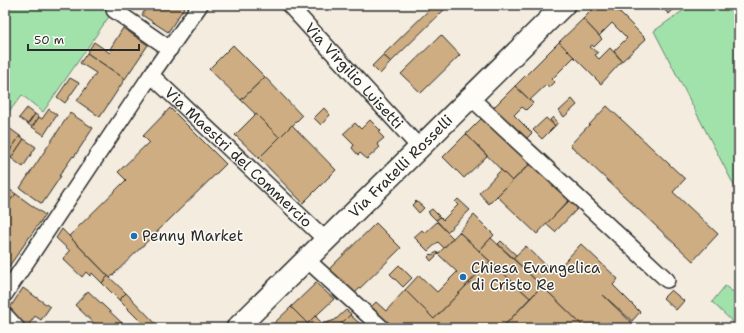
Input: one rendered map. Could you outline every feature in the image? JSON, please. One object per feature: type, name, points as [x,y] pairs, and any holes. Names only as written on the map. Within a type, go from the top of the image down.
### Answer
[{"type":"street","points":[[5,294],[151,75],[200,5]]},
{"type":"street","name":"Via Virgilio Luisetti","points":[[289,5],[419,147]]},
{"type":"street","name":"Via Fratelli Rosselli","points":[[237,328],[564,5]]},
{"type":"street","points":[[114,10],[170,49]]},
{"type":"street","name":"Via Maestri del Commercio","points":[[151,75],[326,240]]},
{"type":"street","points":[[470,97],[667,280]]},
{"type":"street","points":[[306,259],[382,328]]},
{"type":"street","points":[[5,315],[17,328]]},
{"type":"green space","points":[[5,5],[117,5],[43,112],[22,95],[5,117]]},
{"type":"green space","points":[[691,5],[736,5],[739,9],[739,195],[654,31]]},
{"type":"green space","points":[[725,286],[739,296],[739,328],[712,302]]},
{"type":"building","points":[[148,5],[186,5],[168,32],[142,15]]},
{"type":"building","points":[[434,5],[449,5],[391,62],[383,55]]},
{"type":"building","points":[[498,5],[510,5],[504,11]]},
{"type":"building","points":[[597,5],[612,5],[646,39],[622,61],[614,51],[627,38],[612,23],[599,36],[583,19]]},
{"type":"building","points":[[659,5],[676,5],[677,6],[669,14]]},
{"type":"building","points":[[583,19],[602,39],[594,47],[592,45],[590,47],[598,53],[595,55],[599,59],[610,48],[622,61],[601,84],[559,42]]},
{"type":"building","points":[[123,28],[148,45],[125,79],[87,53],[94,42],[110,53],[110,49]]},
{"type":"building","points":[[441,35],[460,55],[421,93],[401,74]]},
{"type":"building","points":[[559,42],[574,57],[552,79],[555,82],[549,88],[546,85],[530,100],[515,86]]},
{"type":"building","points":[[233,45],[265,77],[241,100],[209,69]]},
{"type":"building","points":[[87,53],[125,79],[100,117],[77,101],[96,73],[80,63]]},
{"type":"building","points":[[383,55],[391,62],[380,74],[372,66]]},
{"type":"building","points":[[265,77],[302,116],[280,138],[241,100]]},
{"type":"building","points":[[70,78],[79,83],[65,103],[57,97]]},
{"type":"building","points":[[515,86],[533,103],[526,110],[522,107],[514,115],[532,133],[524,141],[492,109]]},
{"type":"building","points":[[572,99],[577,105],[564,117],[559,111]]},
{"type":"building","points":[[607,106],[685,179],[673,192],[718,234],[693,261],[570,145]]},
{"type":"building","points":[[27,108],[35,114],[28,124],[19,118]]},
{"type":"building","points":[[170,108],[226,164],[110,278],[69,236],[126,180],[118,172],[149,142],[143,136]]},
{"type":"building","points":[[324,108],[330,115],[321,125],[314,118]]},
{"type":"building","points":[[49,109],[57,115],[44,135],[32,127],[39,117],[42,119]]},
{"type":"building","points":[[70,113],[93,128],[74,157],[73,156],[59,176],[61,176],[42,204],[20,188]]},
{"type":"building","points":[[35,114],[39,117],[32,127],[28,124]]},
{"type":"building","points":[[256,114],[280,138],[259,158],[235,135]]},
{"type":"building","points":[[484,116],[533,161],[512,181],[466,134]]},
{"type":"building","points":[[553,117],[558,122],[555,126],[550,120]]},
{"type":"building","points":[[546,118],[555,126],[542,139],[533,130]]},
{"type":"building","points":[[370,120],[381,131],[379,133],[384,138],[377,144],[380,147],[367,159],[360,153],[358,155],[352,148],[354,145],[343,134],[355,123],[361,129]]},
{"type":"building","points":[[292,125],[336,170],[303,203],[259,158]]},
{"type":"building","points":[[9,128],[20,136],[7,155],[5,154],[5,132]]},
{"type":"building","points":[[466,134],[487,156],[464,178],[443,157]]},
{"type":"building","points":[[20,136],[24,139],[11,158],[7,155]]},
{"type":"building","points":[[24,139],[36,147],[23,167],[11,158]]},
{"type":"building","points":[[533,161],[572,197],[537,234],[497,196]]},
{"type":"building","points":[[501,170],[512,181],[489,204],[479,193]]},
{"type":"building","points":[[5,173],[10,176],[5,185]]},
{"type":"building","points":[[6,187],[16,194],[5,206],[5,188]]},
{"type":"building","points":[[16,194],[45,215],[5,272],[5,206]]},
{"type":"building","points":[[572,198],[580,206],[555,232],[546,224]]},
{"type":"building","points":[[458,199],[470,210],[447,232],[436,220],[440,217],[443,220],[458,205],[455,202]]},
{"type":"building","points":[[416,201],[424,208],[419,213],[412,205]]},
{"type":"building","points":[[432,209],[440,217],[436,220],[428,212]]},
{"type":"building","points":[[474,215],[494,235],[479,251],[459,232]]},
{"type":"building","points":[[437,222],[453,238],[444,248],[438,242],[428,251],[414,237],[422,230],[425,233]]},
{"type":"building","points":[[376,223],[401,248],[352,296],[326,272]]},
{"type":"building","points":[[62,229],[108,276],[102,283],[92,273],[90,276],[86,272],[82,277],[63,259],[70,251],[56,238]]},
{"type":"building","name":"Chiesa Evangelica di Cristo Re","points":[[459,232],[490,261],[434,319],[405,290],[419,275],[437,292],[457,272],[438,254]]},
{"type":"building","points":[[491,238],[542,286],[530,298],[479,251]]},
{"type":"building","points":[[501,241],[516,255],[513,258],[498,244]]},
{"type":"building","points":[[581,244],[618,279],[613,285],[640,312],[632,321],[603,295],[637,328],[585,328],[513,258],[526,246],[554,273]]},
{"type":"building","points":[[437,252],[438,254],[431,261],[428,257]]},
{"type":"building","points":[[490,261],[530,298],[502,328],[386,328],[367,311],[376,302],[386,311],[405,290],[434,319]]},
{"type":"building","points":[[399,265],[412,278],[403,287],[390,274]]},
{"type":"building","points":[[108,276],[126,293],[119,300],[102,283]]},
{"type":"building","points":[[316,283],[334,299],[307,324],[291,307]]},
{"type":"building","points":[[542,286],[585,328],[502,328]]},
{"type":"building","points":[[23,288],[50,307],[41,320],[35,316],[27,327],[7,312]]},
{"type":"building","points":[[671,290],[684,301],[676,310],[663,298]]},
{"type":"building","points":[[88,291],[122,323],[117,327],[118,328],[99,328],[75,305]]},
{"type":"building","points":[[126,293],[160,328],[147,328],[119,300]]},
{"type":"building","points":[[291,307],[312,328],[269,328]]},
{"type":"building","points":[[346,310],[351,314],[337,328],[312,328],[307,324],[315,316],[323,324],[335,320]]},
{"type":"building","points":[[350,315],[365,328],[337,328]]},
{"type":"place","name":"Penny Market","points":[[134,236]]},
{"type":"place","name":"Chiesa Evangelica di Cristo Re","points":[[463,277]]}]
